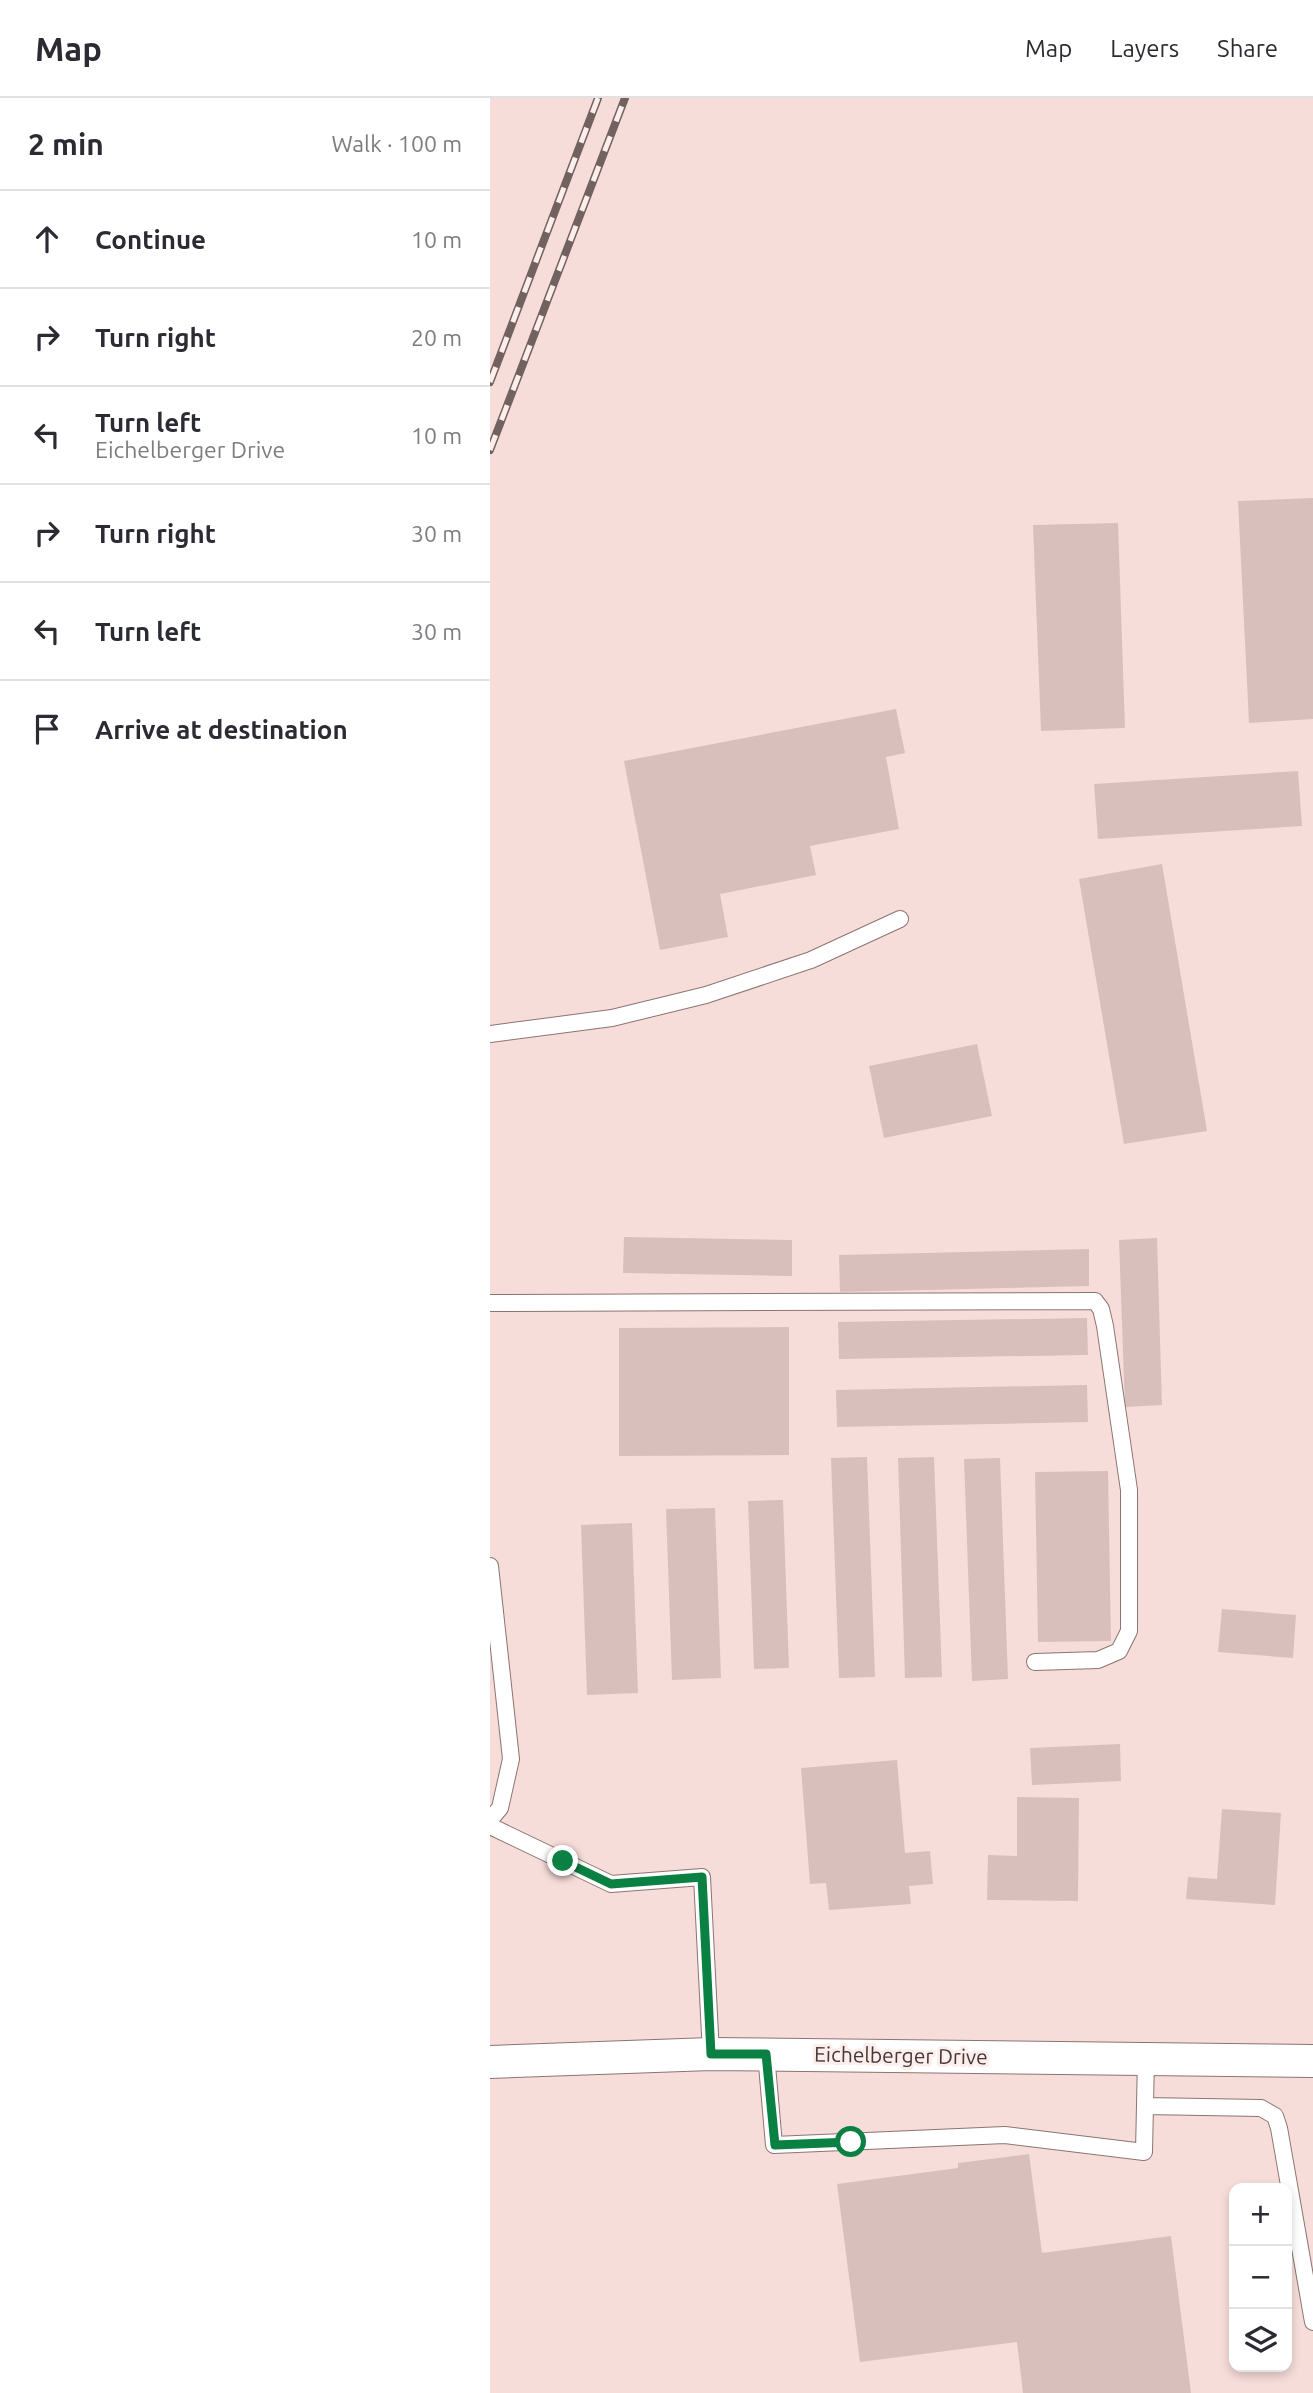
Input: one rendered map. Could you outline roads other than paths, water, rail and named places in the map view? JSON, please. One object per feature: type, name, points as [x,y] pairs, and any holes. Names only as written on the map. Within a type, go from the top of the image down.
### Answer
[{"type":"street","name":"Eichelberger Drive","points":[[490,2062],[711,2054],[1313,2061]]},
{"type":"lane","points":[[490,1034],[612,1018],[706,995],[811,960],[900,919]]},
{"type":"lane","points":[[490,1303],[1095,1301],[1101,1309],[1105,1326],[1129,1490],[1129,1631],[1119,1651],[1098,1660],[1035,1662]]},
{"type":"lane","points":[[490,1566],[511,1759],[500,1808],[490,1820]]},
{"type":"lane","points":[[490,1826],[611,1884],[702,1877],[711,2054]]},
{"type":"lane","points":[[766,2054],[775,2145],[1005,2135],[1144,2152],[1146,2058]]},
{"type":"lane","points":[[1145,2106],[1262,2108],[1275,2116],[1313,2322]]},
{"type":"railway","points":[[490,382],[598,98]]},
{"type":"railway","points":[[490,450],[625,98]]}]
